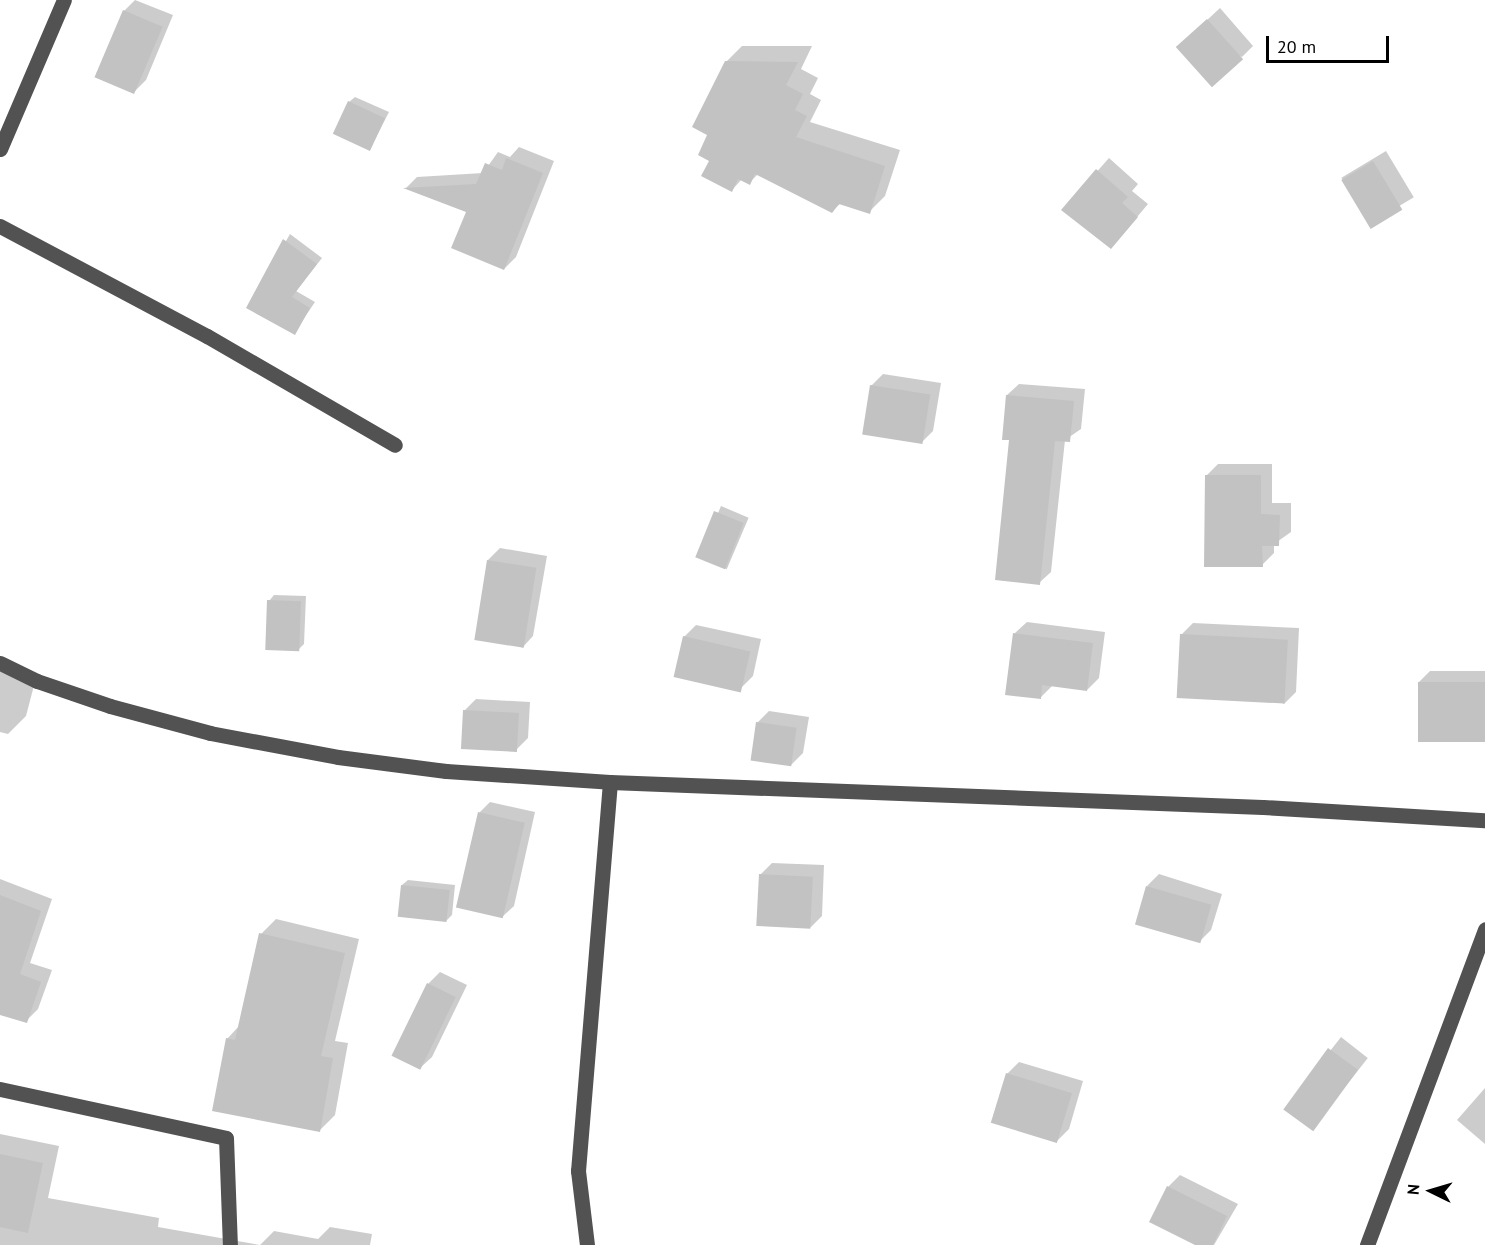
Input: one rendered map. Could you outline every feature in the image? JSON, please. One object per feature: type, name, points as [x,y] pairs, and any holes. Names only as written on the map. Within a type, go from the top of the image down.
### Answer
[{"type":"street","points":[[0,149],[64,0]]},
{"type":"street","points":[[0,226],[207,336],[395,445]]},
{"type":"street","points":[[0,663],[38,681],[100,702],[210,733],[338,757],[446,771],[610,782],[1263,807],[1485,820]]},
{"type":"street","points":[[587,1245],[578,1170],[610,782]]},
{"type":"street","points":[[1367,1245],[1485,929]]},
{"type":"street","points":[[0,1089],[226,1138],[230,1245]]},
{"type":"building","points":[[123,10],[163,27],[134,94],[94,77]]},
{"type":"building","points":[[1207,19],[1243,59],[1212,87],[1176,47]]},
{"type":"building","points":[[725,61],[798,62],[786,85],[803,94],[795,110],[807,116],[796,137],[885,166],[870,214],[839,204],[832,213],[755,174],[750,185],[738,179],[732,192],[701,176],[709,161],[698,155],[707,135],[692,127]]},
{"type":"building","points":[[348,101],[385,118],[370,151],[333,134]]},
{"type":"building","points":[[506,158],[543,173],[504,270],[451,248],[466,212],[403,188],[476,184],[485,163],[502,170]]},
{"type":"building","points":[[1373,161],[1402,210],[1371,229],[1341,180]]},
{"type":"building","points":[[1096,169],[1128,197],[1122,203],[1138,217],[1111,249],[1061,210]]},
{"type":"building","points":[[283,239],[317,264],[292,297],[310,308],[295,335],[246,308]]},
{"type":"building","points":[[870,385],[930,395],[922,444],[862,434]]},
{"type":"building","points":[[1006,395],[1074,401],[1070,442],[1055,441],[1040,585],[995,580],[1009,440],[1002,440]]},
{"type":"building","points":[[1205,475],[1261,475],[1261,514],[1280,515],[1279,546],[1262,546],[1263,567],[1204,567]]},
{"type":"building","points":[[714,511],[744,523],[725,569],[695,557]]},
{"type":"building","points":[[487,560],[536,568],[524,648],[474,640]]},
{"type":"building","points":[[267,600],[301,601],[299,651],[265,650]]},
{"type":"building","points":[[1013,633],[1093,643],[1087,691],[1042,685],[1041,699],[1005,695]]},
{"type":"building","points":[[1180,634],[1288,640],[1285,704],[1177,698]]},
{"type":"building","points":[[683,636],[750,652],[741,692],[674,677]]},
{"type":"building","points":[[1418,682],[1485,682],[1485,742],[1418,742]]},
{"type":"building","points":[[463,710],[519,713],[517,752],[461,749]]},
{"type":"building","points":[[756,722],[797,728],[791,766],[751,761]]},
{"type":"building","points":[[478,812],[525,823],[503,918],[456,907]]},
{"type":"building","points":[[759,874],[813,877],[810,929],[756,926]]},
{"type":"building","points":[[401,885],[450,890],[446,922],[398,917]]},
{"type":"building","points":[[1146,886],[1211,905],[1200,943],[1135,924]]},
{"type":"building","points":[[0,895],[41,911],[20,974],[41,982],[27,1023],[0,1015]]},
{"type":"building","points":[[259,933],[345,953],[321,1056],[333,1058],[320,1132],[212,1111],[226,1038],[235,1040]]},
{"type":"building","points":[[427,983],[456,997],[420,1070],[391,1056]]},
{"type":"building","points":[[1328,1048],[1358,1070],[1313,1131],[1283,1109]]},
{"type":"building","points":[[1006,1073],[1072,1093],[1057,1143],[991,1123]]},
{"type":"building","points":[[0,1154],[43,1163],[28,1233],[0,1227]]},
{"type":"building","points":[[1167,1186],[1227,1216],[1213,1245],[1195,1245],[1149,1222]]}]
